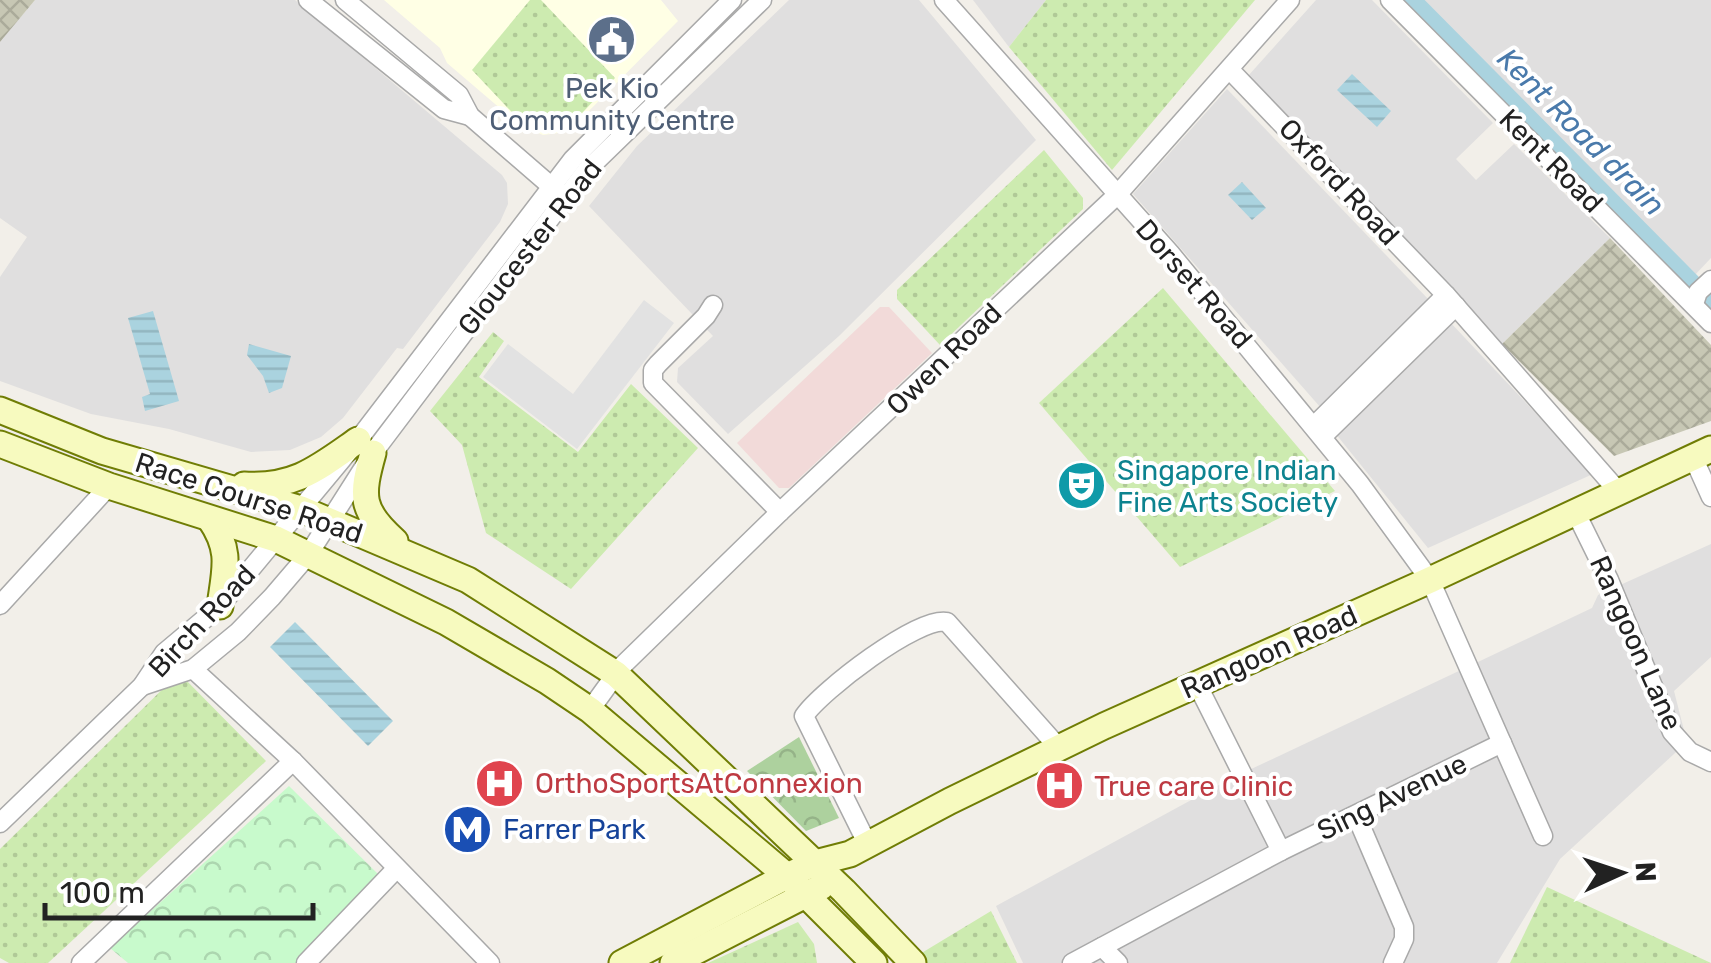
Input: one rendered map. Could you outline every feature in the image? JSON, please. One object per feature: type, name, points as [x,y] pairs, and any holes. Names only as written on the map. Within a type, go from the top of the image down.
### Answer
[{"type":"street","points":[[308,0],[444,110],[470,116]]},
{"type":"street","points":[[345,0],[459,95],[470,116],[558,192]]},
{"type":"street","name":"Gloucester Road","points":[[300,509],[365,446],[558,192],[573,159],[732,0]]},
{"type":"street","name":"Gloucester Road","points":[[558,192],[586,171],[762,0]]},
{"type":"street","name":"Dorset Road","points":[[944,0],[1170,253],[1318,431],[1430,580]]},
{"type":"street","name":"Owen Road","points":[[590,710],[616,674],[780,512],[1117,196],[1290,0]]},
{"type":"street","name":"Kent Road","points":[[1390,0],[1701,292],[1711,323]]},
{"type":"street","name":"Oxford Road","points":[[1230,70],[1451,300],[1618,490]]},
{"type":"street","points":[[1318,431],[1451,300]]},
{"type":"street","points":[[712,305],[654,370],[654,382],[780,512]]},
{"type":"street","name":"Race Course Road","points":[[0,410],[102,451],[300,509],[468,580],[616,674],[824,872],[913,963]]},
{"type":"street","name":"Race Course Road","points":[[0,444],[109,486],[276,540],[446,622],[590,710],[808,894],[874,963]]},
{"type":"street","points":[[214,484],[289,483],[365,446],[364,501],[376,524],[410,554]]},
{"type":"street","name":"Gloucester Road","points":[[330,522],[365,446]]},
{"type":"street","name":"Rangoon Road","points":[[859,849],[1059,748],[1702,453],[1711,497]]},
{"type":"street","points":[[0,605],[109,486]]},
{"type":"street","name":"Birch Road","points":[[0,823],[142,686],[164,653],[220,606],[300,509]]},
{"type":"street","name":"Rangoon Lane","points":[[1575,511],[1672,732],[1690,752],[1711,762]]},
{"type":"street","points":[[210,519],[227,554],[220,606]]},
{"type":"street","name":"Birch Road","points":[[142,686],[193,669],[238,632],[308,555],[330,522]]},
{"type":"street","name":"Sing Avenue","points":[[1430,580],[1544,836]]},
{"type":"street","points":[[673,963],[808,894],[824,872],[859,849],[804,716],[844,676],[927,623],[942,620],[1059,748]]},
{"type":"street","points":[[193,669],[293,762],[490,963]]},
{"type":"street","points":[[1197,684],[1281,851]]},
{"type":"street","name":"Sing Avenue","points":[[1072,963],[1281,851],[1502,743]]},
{"type":"street","points":[[81,963],[293,762]]},
{"type":"street","points":[[1356,814],[1404,927],[1404,939],[1393,963]]},
{"type":"street","points":[[306,963],[396,869]]},
{"type":"street","points":[[622,963],[786,876],[824,872]]},
{"type":"street","points":[[1102,946],[1118,963]]},
{"type":"shaded area","points":[[0,0],[35,0],[0,42]]},
{"type":"shaded area","points":[[35,0],[295,0],[502,175],[507,183],[508,204],[500,222],[403,349],[397,348],[343,418],[321,437],[290,450],[251,452],[169,429],[91,414],[0,381],[0,277],[27,237],[0,218],[0,42]]},
{"type":"shaded area","points":[[384,0],[661,0],[678,21],[574,126],[566,132],[543,135],[521,126],[447,63],[440,48]]},
{"type":"shaded area","points":[[789,0],[919,0],[1036,140],[839,336],[728,434],[677,382],[678,368],[713,336],[589,206],[637,146]]},
{"type":"shaded area","points":[[973,0],[1046,0],[1009,47]]},
{"type":"shaded area","points":[[1316,0],[1372,0],[1493,123],[1456,159],[1476,180],[1514,144],[1610,238],[1502,344],[1248,76]]},
{"type":"shaded area","points":[[1413,0],[1711,0],[1711,258],[1693,277],[1682,278]]},
{"type":"shaded area","points":[[1227,89],[1430,301],[1321,408],[1133,194]]},
{"type":"shaded area","points":[[1610,238],[1711,345],[1711,421],[1614,456],[1502,344]]},
{"type":"shaded area","points":[[644,300],[674,323],[577,449],[483,377],[508,344],[573,394]]},
{"type":"shaded area","points":[[880,307],[889,307],[932,353],[789,488],[779,488],[737,443]]},
{"type":"shaded area","points":[[1449,321],[1593,474],[1428,548],[1335,433]]},
{"type":"shaded area","points":[[1711,544],[1711,657],[1674,691],[1687,742],[1560,859],[1497,963],[1023,963],[996,906],[1228,780],[1592,608],[1598,595]]},
{"type":"green space","points":[[530,0],[541,0],[615,78],[569,127],[536,130],[523,124],[472,70]]},
{"type":"green space","points":[[1046,0],[1255,0],[1112,170],[1009,47]]},
{"type":"green space","points":[[1044,150],[1083,198],[1083,209],[940,345],[897,299],[897,290]]},
{"type":"green space","points":[[1163,288],[1335,491],[1180,567],[1039,403]]},
{"type":"green space","points":[[493,332],[504,341],[479,377],[578,452],[631,384],[698,448],[571,589],[486,533],[462,445],[430,411]]},
{"type":"green space","points":[[179,673],[266,761],[48,963],[9,963],[0,958],[0,849]]},
{"type":"green space","points":[[799,737],[839,818],[806,831],[747,771]]},
{"type":"green space","points":[[289,786],[382,878],[296,963],[128,963],[110,948]]},
{"type":"green space","points":[[1547,887],[1711,963],[1510,963]]},
{"type":"green space","points":[[991,911],[1017,963],[910,960]]},
{"type":"green space","points":[[798,922],[814,944],[817,963],[708,963]]},
{"type":"water","points":[[1352,74],[1391,111],[1377,127],[1337,90]]},
{"type":"water","points":[[1242,182],[1266,208],[1252,220],[1228,195]]},
{"type":"water","points":[[153,311],[179,401],[145,411],[142,397],[150,394],[128,318]]},
{"type":"water","points":[[249,344],[291,356],[282,388],[269,393],[263,376],[247,355]]},
{"type":"water","points":[[295,622],[393,721],[368,746],[270,647]]},
{"type":"waterway","name":"Kent Road drain","points":[[1412,0],[1711,302]]},
{"type":"place","name":"Pek Kio Community Centre","points":[[612,40]]},
{"type":"place","name":"Singapore Indian Fine Arts Society","points":[[1082,486]]},
{"type":"place","name":"OrthoSportsAtConnexion","points":[[500,783]]},
{"type":"place","name":"True care Clinic","points":[[1059,786]]},
{"type":"place","name":"Farrer Park","points":[[468,829]]}]
